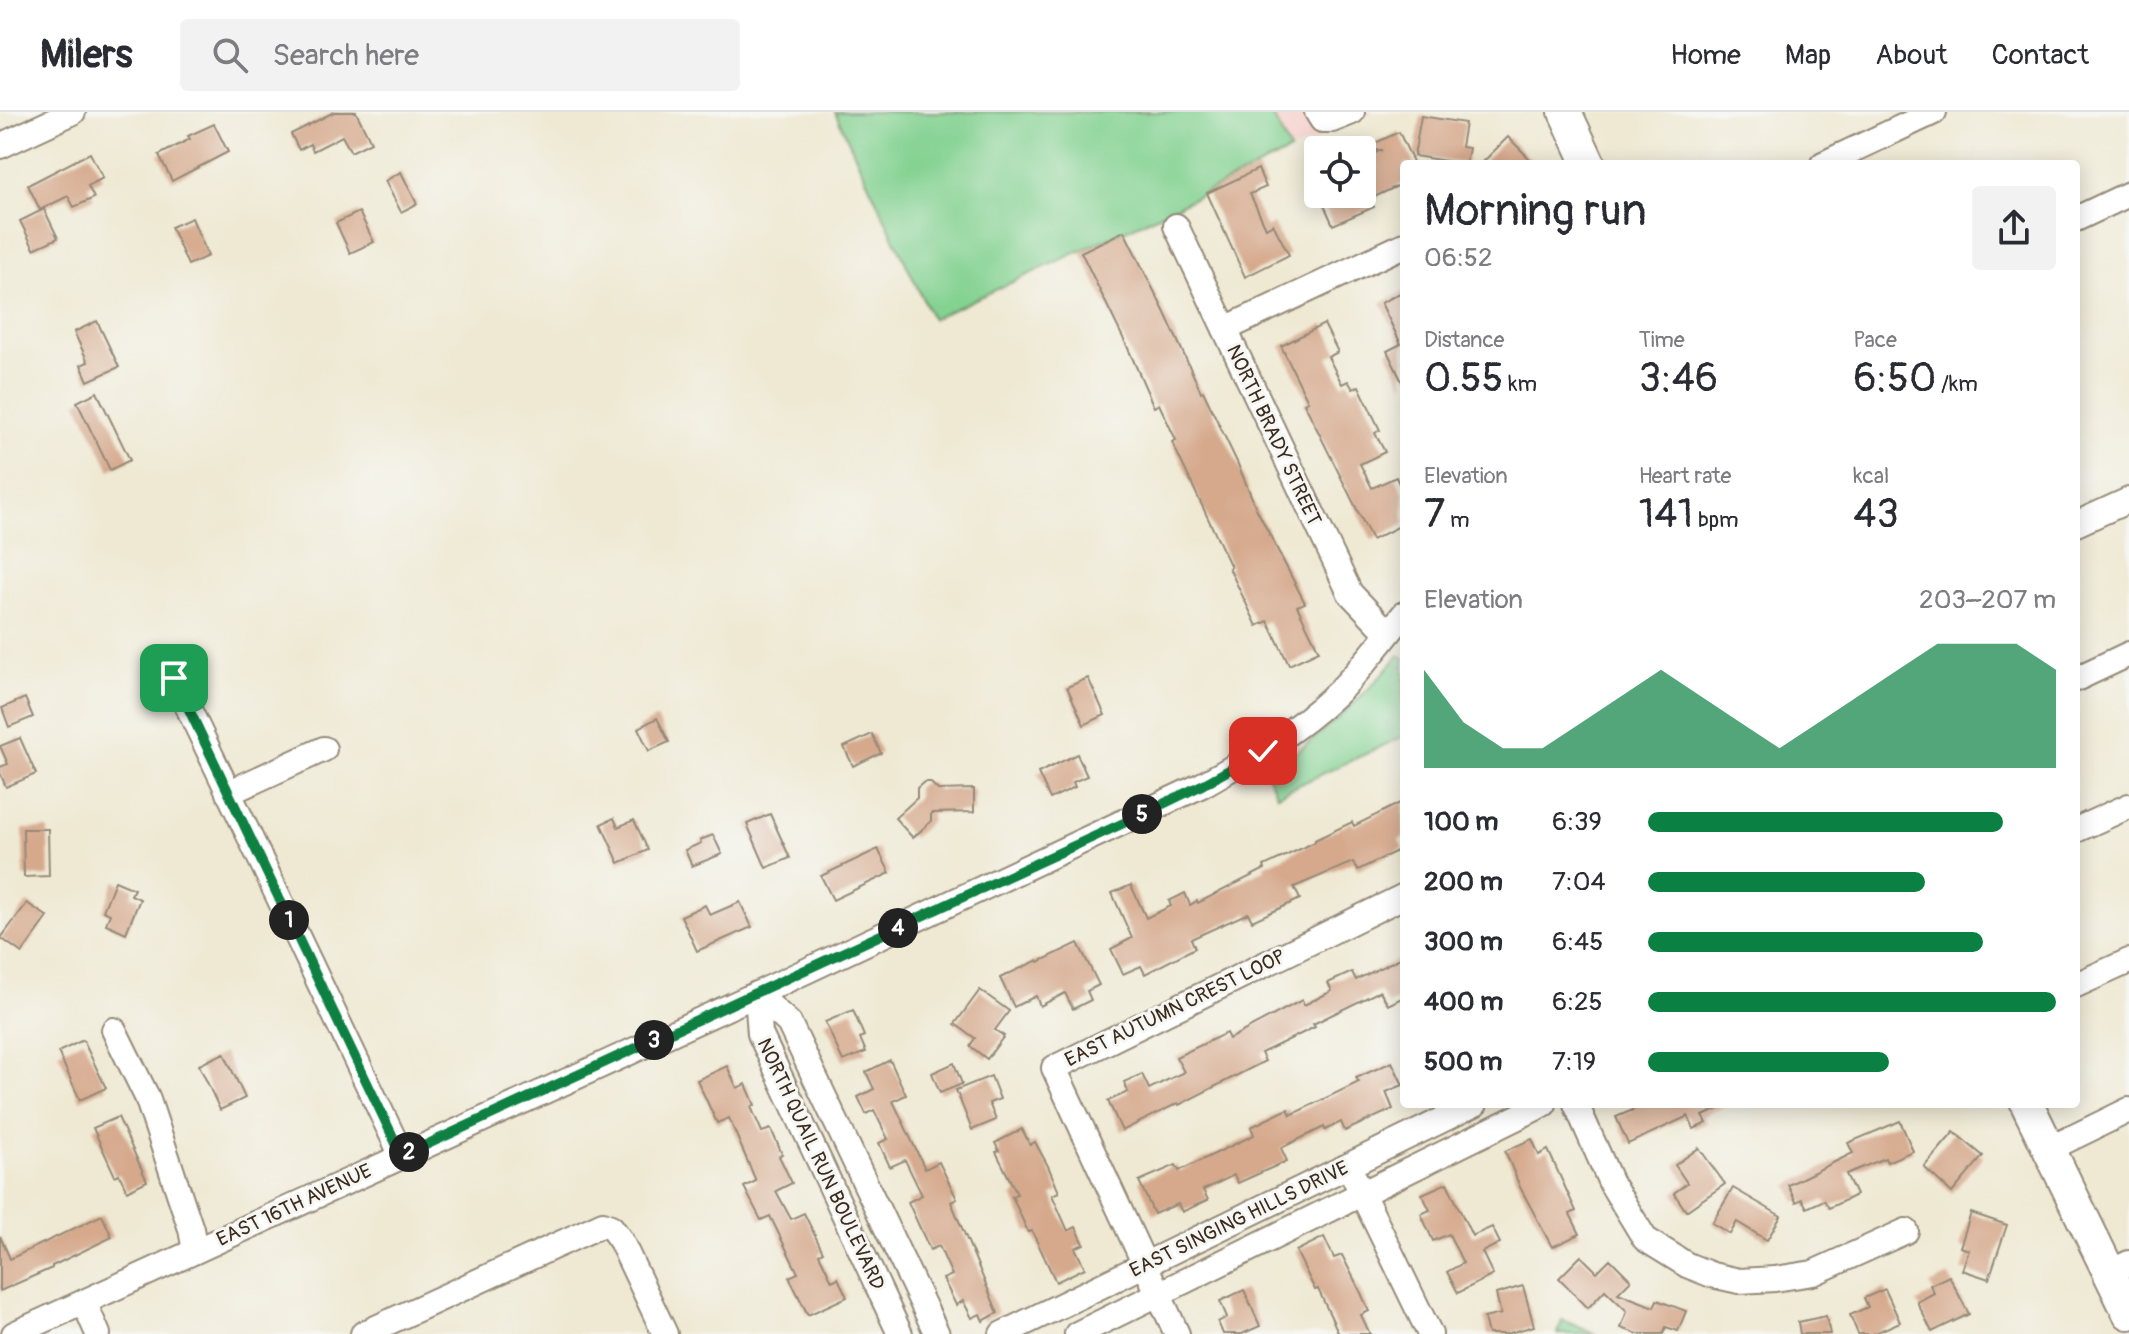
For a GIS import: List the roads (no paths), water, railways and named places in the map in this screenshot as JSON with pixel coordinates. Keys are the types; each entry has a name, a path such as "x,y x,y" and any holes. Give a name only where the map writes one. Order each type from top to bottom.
{"main road":[{"path":"1565,112 1587,160"},
{"path":"2029,1108 2049,1149 2120,1268 2129,1313"}],"street":[{"path":"0,146 73,112"},
{"path":"1317,112 1322,120 1332,120 1352,112"},
{"path":"1832,160 1934,112"},
{"path":"2080,217 2129,194"},
{"name":"NORTH BRADY STREET","path":"1176,226 1350,593 1388,633"},
{"path":"1225,329 1400,247"},
{"path":"2080,522 2129,500"},
{"name":"EAST 16TH AVENUE","path":"14,1334 757,994 1202,785 1263,751 1309,718 1336,694 1400,619"},
{"path":"2080,677 2129,654"},
{"path":"174,678 402,1156"},
{"path":"228,793 324,749"},
{"path":"2080,828 2129,806"},
{"name":"EAST AUTUMN CREST LOOP","path":"1145,1265 1054,1068 1400,898"},
{"path":"2080,983 2129,961"},
{"name":"NORTH QUAIL RUN BOULEVARD","path":"757,994 760,1034 900,1334"},
{"name":"NORTH QUAIL RUN BOULEVARD","path":"757,994 789,1023 937,1334"},
{"path":"114,1030 147,1097 191,1229 195,1251"},
{"name":"EAST SINGING HILLS DRIVE","path":"1002,1334 1467,1108"},
{"name":"EAST SINGING HILLS DRIVE","path":"1077,1334 1536,1108"},
{"path":"1578,1108 1611,1183 1645,1239 1687,1265 1712,1275 1739,1281 1813,1273 1906,1231"},
{"path":"2049,1149 2129,1110"},
{"path":"1349,1166 1430,1334"},
{"path":"363,1334 603,1224 611,1227 621,1241 665,1334"},
{"path":"1145,1265 1177,1334"},
{"path":"84,1302 98,1334"}]}
